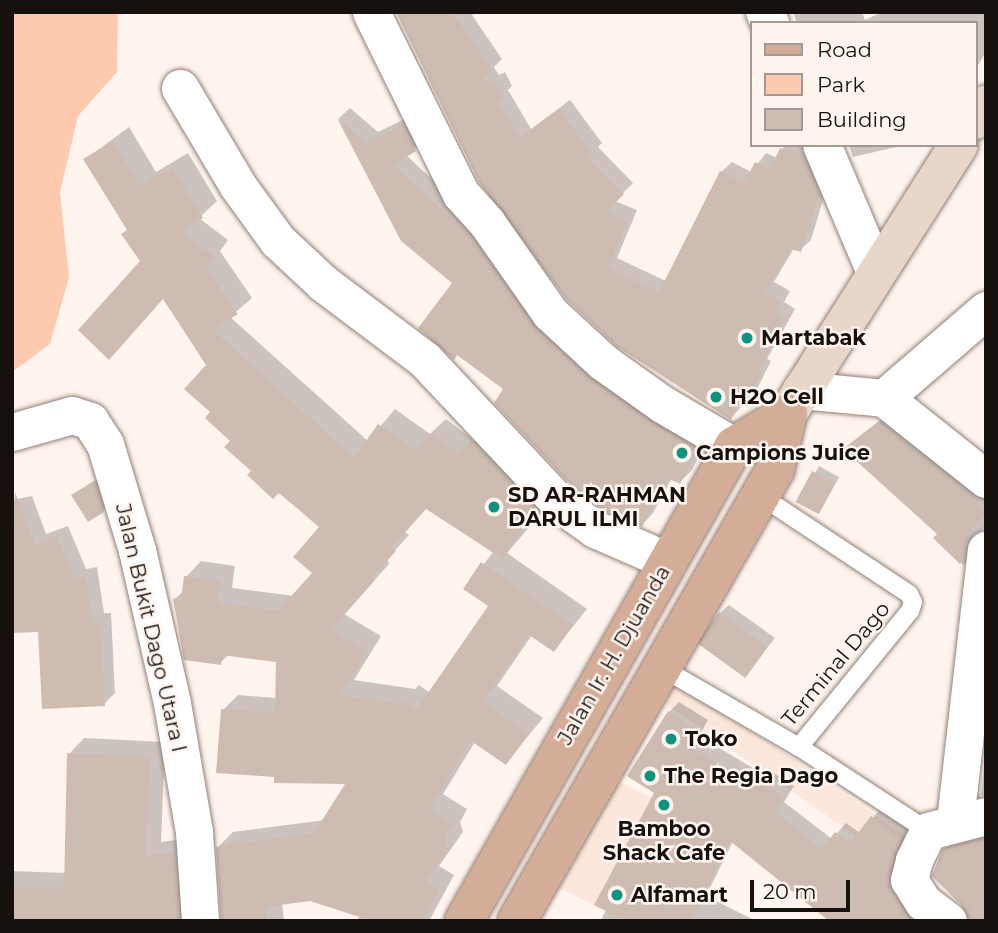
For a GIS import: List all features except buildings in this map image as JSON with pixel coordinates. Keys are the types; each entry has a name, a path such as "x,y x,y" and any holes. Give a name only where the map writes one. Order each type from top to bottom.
{"main road":[{"name":"Jalan Ir. H. Djuanda","path":"517,921 775,470 795,401 957,147"},
{"name":"Jalan Ir. H. Djuanda","path":"464,921 734,446 795,401"}],"street":[{"path":"371,12 461,194 550,313 603,362 662,404 734,446"},
{"path":"180,88 238,186 278,241 323,283 424,359 560,504 595,529 668,561"},
{"path":"823,147 876,272"},
{"path":"795,401 884,398 986,310"},
{"path":"884,398 986,479"},
{"name":"Jalan Bukit Dago Utara I","path":"12,432 72,415 90,421 104,443 137,550 172,703 194,832 200,921"},
{"path":"948,921 923,902 909,880 956,823 986,550"}],"lane":[{"name":"Terminal Dago","path":"662,668 799,747 913,602 909,594 761,496"},
{"path":"799,747 956,823"}],"shaded area":[{"path":"666,673 911,839 904,869 657,698"},
{"path":"614,779 732,837 690,921 626,921 559,888"}],"green space":[{"path":"12,12 118,12 117,72 78,116 60,192 69,277 50,344 12,372"}],"place":[{"name":"Martabak","path":"747,338"},
{"name":"H2O Cell","path":"716,397"},
{"name":"Campions Juice","path":"682,453"},
{"name":"SD AR-RAHMAN DARUL ILMI","path":"494,507"},
{"name":"Toko","path":"671,739"},
{"name":"The Regia Dago","path":"650,776"},
{"name":"Bamboo Shack Cafe","path":"664,805"},
{"name":"Alfamart","path":"617,895"}]}
